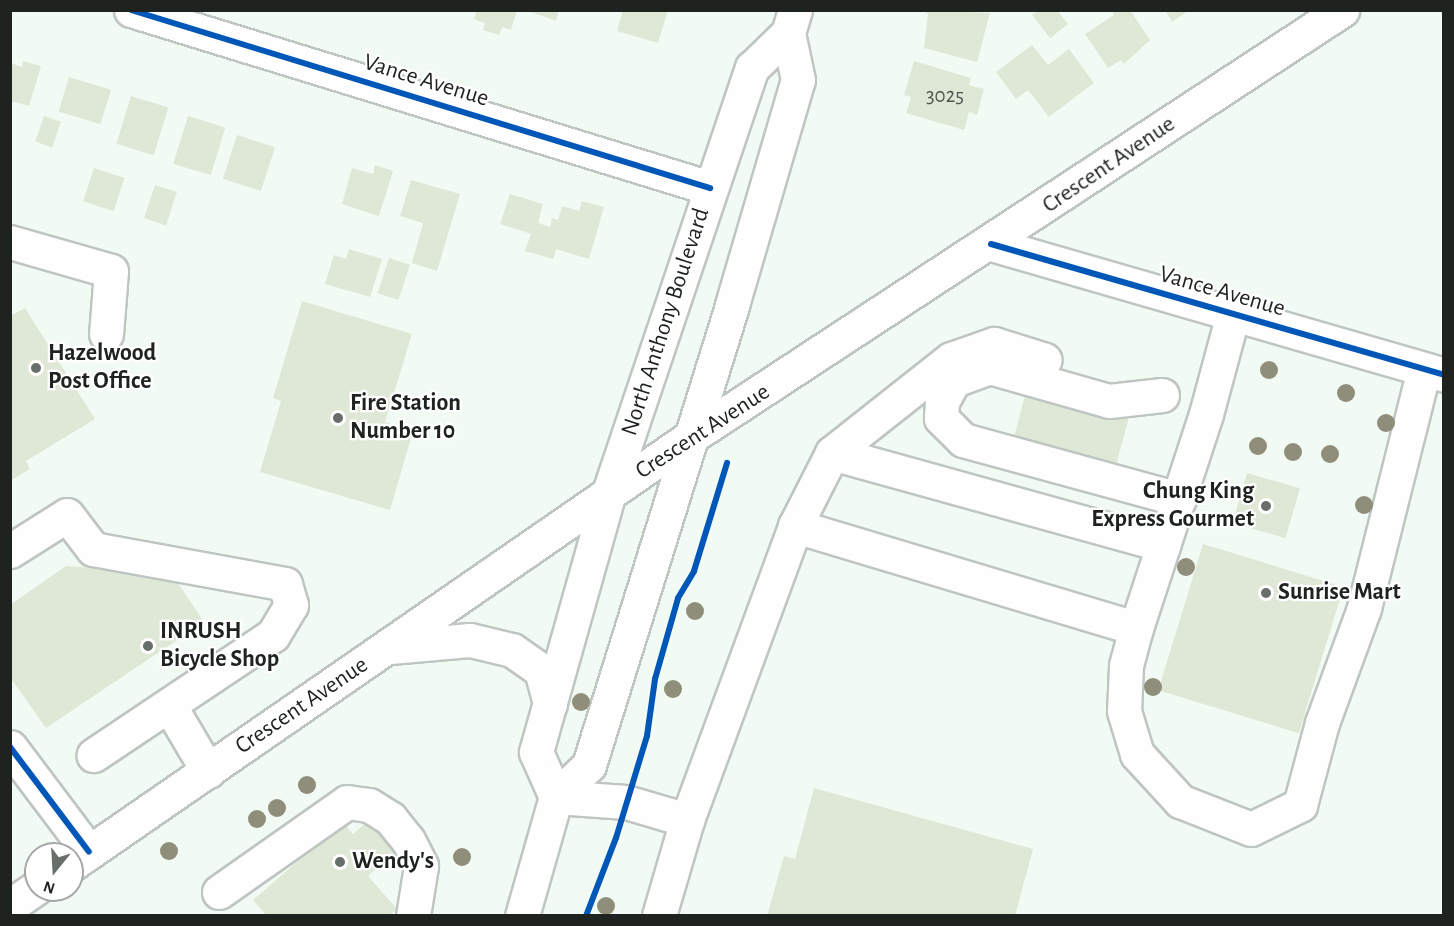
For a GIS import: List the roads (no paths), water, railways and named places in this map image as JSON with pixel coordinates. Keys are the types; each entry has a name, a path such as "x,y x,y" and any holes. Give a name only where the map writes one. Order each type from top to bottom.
{"main road":[{"name":"Vance Avenue","path":"131,10 710,188"},
{"name":"Crescent Avenue","path":"84,856 689,438 991,244 1342,10"},
{"name":"North Anthony Boulevard","path":"792,22 798,80 590,765 556,797 536,752 608,495 752,68 792,22"},
{"path":"10,242 111,271 106,334"},
{"name":"Vance Avenue","path":"991,244 1434,372"},
{"path":"1233,314 1206,414 1126,666 1124,711 1137,754 1180,801 1251,829 1300,806 1322,723 1364,608 1434,372"},
{"path":"659,915 687,820 795,526 831,453 951,359 994,344 1162,396 1206,414"},
{"path":"1162,396 1108,401 990,368 954,380 942,402 941,418 963,440 1179,499"},
{"path":"831,453 1163,545"},
{"path":"10,551 67,515 93,549 285,584 291,605 273,635 94,755"},
{"path":"795,526 1137,628"},
{"path":"388,647 470,640 512,650 541,670 550,704"},
{"path":"169,705 208,771"},
{"path":"10,747 71,842"},
{"path":"522,915 556,797 626,802 687,820"},
{"path":"219,892 347,802 369,805 390,818 408,840 421,866 413,915"},
{"path":"10,906 24,896"}],"place":[{"name":"Hazelwood Post Office","path":"36,368"},
{"name":"Fire Station Number 10","path":"338,418"},
{"name":"Chung King Express Gourmet","path":"1266,506"},
{"name":"Sunrise Mart","path":"1266,593"},
{"name":"INRUSH Bicycle Shop","path":"148,646"},
{"name":"Wendy's","path":"340,862"}]}
